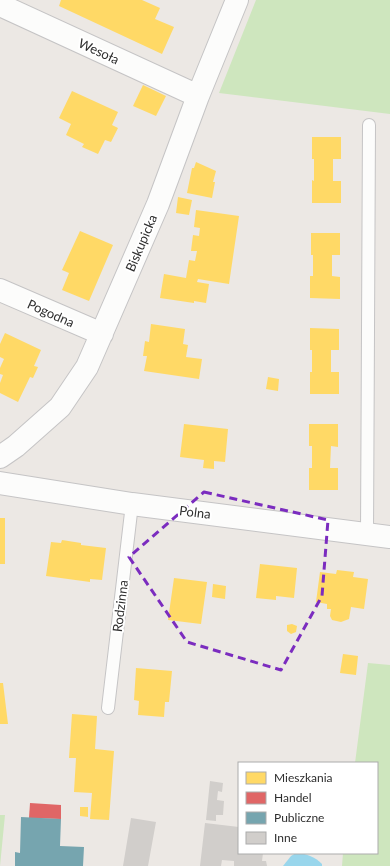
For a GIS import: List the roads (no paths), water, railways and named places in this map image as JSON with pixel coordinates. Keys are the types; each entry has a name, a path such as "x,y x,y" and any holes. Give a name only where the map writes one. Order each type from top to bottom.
{"street":[{"name":"Biskupicka","path":"0,458 16,446 60,407 87,367 158,204 198,96 237,0"},
{"name":"Wesoła","path":"0,5 198,96"},
{"name":"Pogodna","path":"0,290 102,334"},
{"name":"Polna","path":"0,483 132,504 390,537"}],"lane":[{"path":"366,534 369,125"},
{"name":"Rodzinna","path":"108,708 132,504"}],"water":[{"path":"294,854 307,855 316,859 322,864 322,866 283,866"}]}
